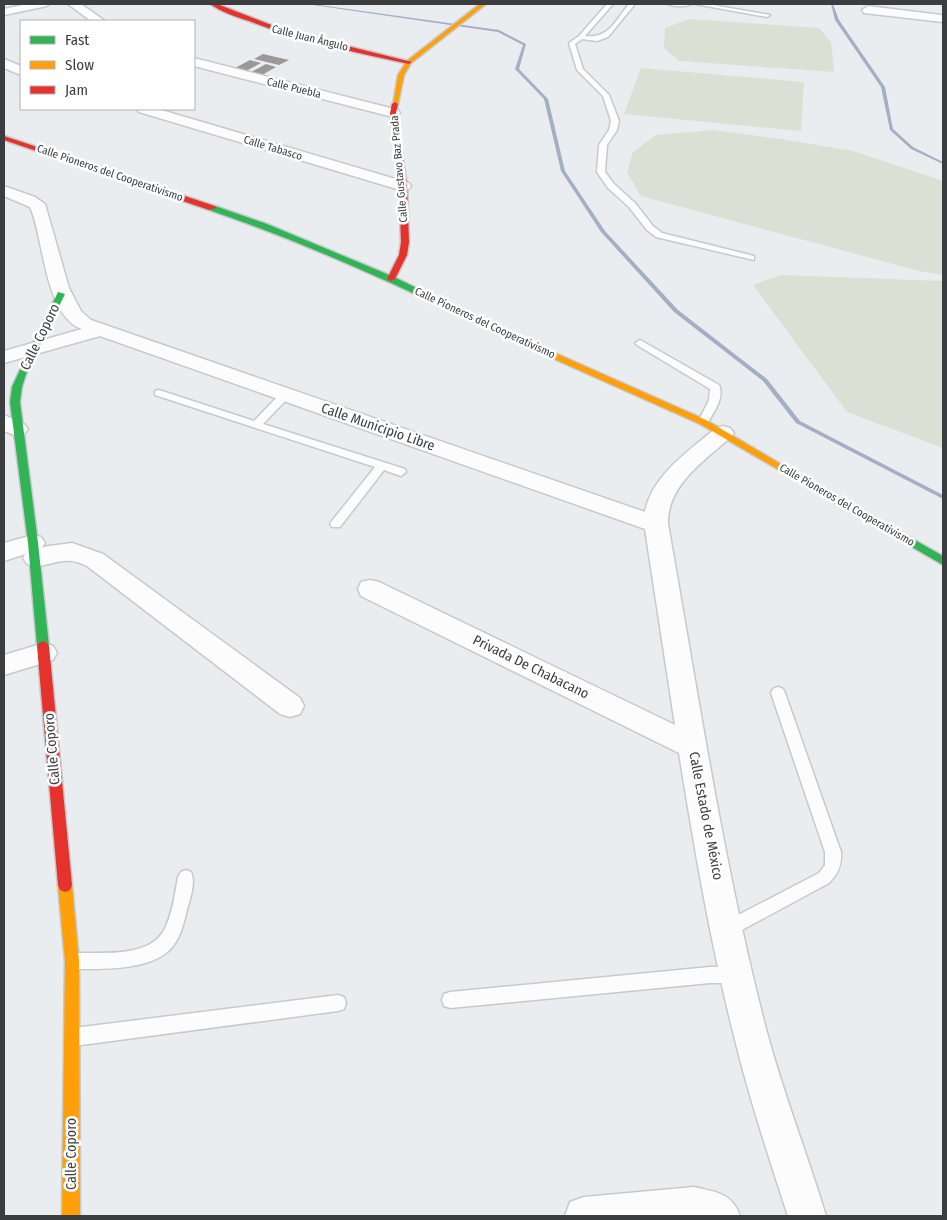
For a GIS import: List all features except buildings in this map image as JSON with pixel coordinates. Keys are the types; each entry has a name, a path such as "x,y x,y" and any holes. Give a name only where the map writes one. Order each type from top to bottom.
{"street":[{"path":"4,12 43,4"},
{"path":"74,4 98,20"},
{"name":"Calle Juan Ángulo","path":"213,4 235,15 286,33 409,62"},
{"name":"Calle Gustavo Baz Prada","path":"391,279 403,255 405,242 403,186 393,113 399,83 409,62 483,4"},
{"path":"868,10 942,22"},
{"path":"4,62 20,70"},
{"name":"Calle Puebla","path":"195,62 393,113"},
{"name":"Calle Tabasco","path":"147,110 403,186"},
{"name":"Calle Pioneros del Cooperativismo","path":"4,138 264,226 391,279 506,334 713,428 943,561"},
{"name":"Calle Coporo","path":"4,191 37,204 61,294 68,308 75,318 84,324 101,330"},
{"name":"Calle Coporo","path":"61,294 17,387 10,425 34,551 72,961 70,1216"},
{"path":"4,357 101,330"},
{"name":"Calle Municipio Libre","path":"101,330 656,524"},
{"name":"Calle Estado de México","path":"713,428 666,488 658,504 656,524 692,746 736,974 765,1088 807,1216"},
{"path":"4,552 64,550 80,552 95,560 290,706"},
{"name":"Privada De Chabacano","path":"370,589 692,746"},
{"path":"4,665 44,654"},
{"path":"584,1216 694,1206 713,1210 720,1216"}],"lane":[{"path":"581,37 603,38 608,20 609,4 631,6"},
{"path":"671,4 687,4"},
{"path":"698,4 767,15"},
{"path":"631,6 572,43 580,70 606,95 615,121 613,130 603,145 601,172 606,180 632,205 650,228 659,235 751,258"},
{"path":"640,343 715,387 717,392 713,428"},
{"path":"159,393 401,472"},
{"path":"257,424 286,394"},
{"path":"336,524 382,466"},
{"path":"727,930 824,878 832,871 835,862 778,693"},
{"path":"72,961 140,956 155,952 166,942 174,928 186,877"},
{"path":"450,1000 736,974"},
{"path":"71,1037 338,1003"}],"shaded area":[{"path":"689,19 819,28 831,42 834,72 679,61 664,48 665,28"},
{"path":"641,68 804,82 801,131 624,114"},
{"path":"713,130 853,151 943,181 943,275 919,271 641,196 627,172 633,152 656,135"},
{"path":"781,275 943,281 943,448 847,412 753,285"}],"waterway":[{"path":"313,4 499,31 525,45 517,69 546,99 563,171 603,232 676,311 765,380 798,422 943,497"},
{"path":"832,4 837,20 883,87 891,129 912,148 943,163"}],"traffic: fast":[{"path":"212,208 264,226 391,279 528,344"},
{"path":"43,646 33,543 15,402 17,387 22,374 61,294"},
{"path":"789,472 943,561"}],"traffic: slow":[{"path":"395,104 401,75 409,62 483,4"},
{"path":"528,344 703,422 789,472"},
{"path":"65,885 72,961 71,1216"}],"traffic: jam":[{"path":"213,4 236,15 285,32 409,62"},
{"path":"391,279 403,255 405,242 403,186 393,113 395,104"},
{"path":"4,138 212,208"},
{"path":"43,646 65,885"}]}
